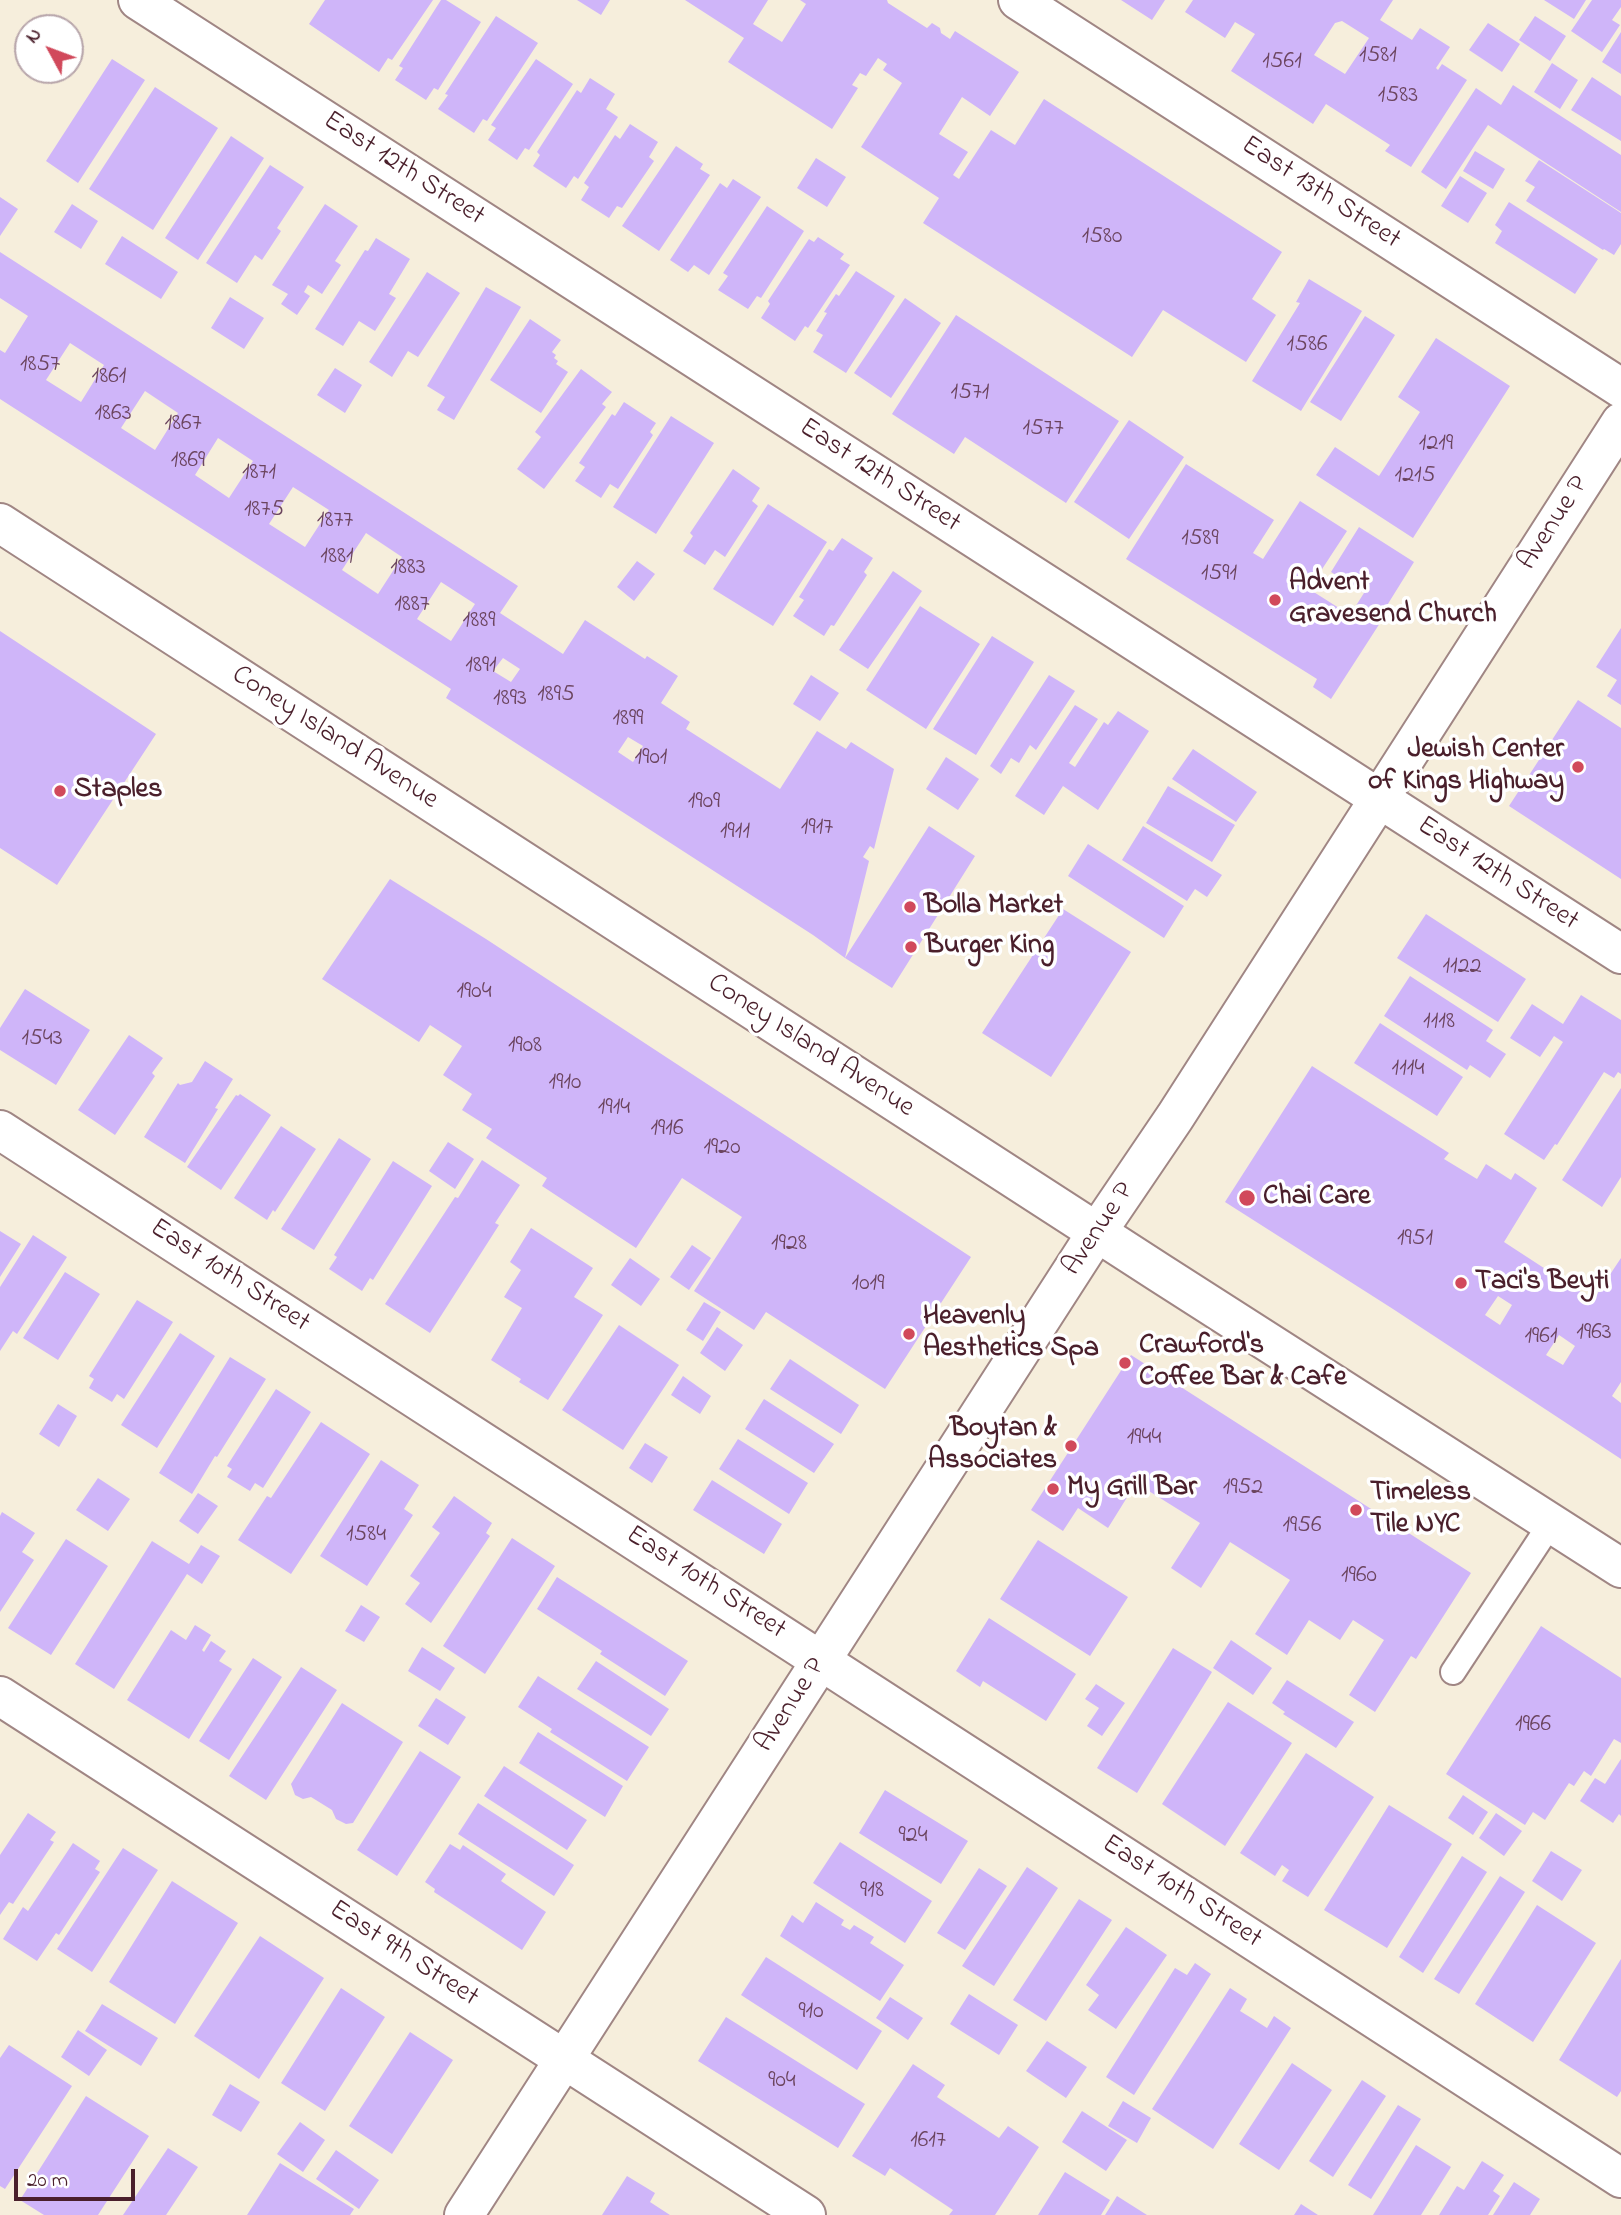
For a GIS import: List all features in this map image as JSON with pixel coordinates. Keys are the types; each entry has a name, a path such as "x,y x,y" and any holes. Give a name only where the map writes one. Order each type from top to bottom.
{"street":[{"name":"East 12th Street","path":"138,0 1621,954"},
{"name":"East 13th Street","path":"1018,0 1621,388"},
{"name":"Avenue P","path":"464,2215 1097,1232 1146,1162 1621,422"},
{"name":"Coney Island Avenue","path":"0,523 1621,1568"},
{"name":"East 10th Street","path":"0,1130 1621,2178"},
{"name":"East 9th Street","path":"0,1696 806,2215"}],"lane":[{"path":"1453,1672 1551,1524"}],"building":[{"path":"325,0 433,0 392,60 388,58 379,72 309,24"},
{"path":"441,0 446,0 481,22 438,90 434,88 426,100 395,80 403,68 399,66"},
{"path":"577,0 610,0 601,15"},
{"path":"685,0 768,0 753,24 782,42 806,4 800,0 887,0 927,28 932,23 950,39 955,31 1019,72 990,116 962,97 939,134 968,152 953,175 959,179 991,130 1015,145 1044,99 1282,252 1252,299 1276,315 1246,362 1163,310 1132,357 923,223 939,198 861,147 902,83 883,70 887,64 878,58 866,76 860,73 852,85 858,88 832,129 728,62 744,38"},
{"path":"1121,0 1165,0 1152,20"},
{"path":"1193,0 1393,0 1380,20 1412,40 1420,28 1450,47 1436,68 1438,70 1442,64 1467,80 1411,167 1385,151 1390,145 1326,104 1313,124 1231,71 1255,34 1235,22 1225,38 1185,12","holes":["1342,21 1369,38 1345,74 1314,55 1335,23"]},
{"path":"1544,0 1586,0 1574,19"},
{"path":"1592,0 1621,0 1621,7 1612,20 1620,25 1602,52 1571,31"},
{"path":"496,16 538,43 487,121 483,119 474,133 438,109"},
{"path":"1535,16 1566,36 1550,61 1519,40"},
{"path":"1488,23 1520,44 1502,72 1469,50"},
{"path":"1621,32 1621,74 1602,62"},
{"path":"112,59 145,80 78,183 46,161"},
{"path":"536,59 573,84 529,150 525,148 517,160 488,140 496,128 491,125"},
{"path":"1552,63 1578,80 1560,109 1534,92"},
{"path":"1592,77 1621,96 1621,141 1571,110"},
{"path":"590,78 615,94 606,109 618,117 578,179 574,176 566,188 533,166 540,155 537,152 577,90 581,93"},
{"path":"1513,85 1621,155 1621,212 1488,125 1446,189 1421,172 1476,88 1501,105"},
{"path":"155,87 218,128 153,230 89,189"},
{"path":"630,124 658,142 649,157 654,161 622,208 617,206 609,218 581,200 589,187 584,183 615,135 620,139"},
{"path":"231,136 264,158 198,260 165,238"},
{"path":"676,146 703,164 700,169 710,175 659,251 622,226"},
{"path":"1475,151 1505,169 1493,189 1463,171"},
{"path":"816,158 846,177 827,207 797,188"},
{"path":"1539,160 1621,213 1621,244 1614,255 1526,201 1535,187 1525,181"},
{"path":"270,165 304,187 277,228 281,231 262,260 255,255 237,283 206,263"},
{"path":"1460,176 1487,193 1468,223 1441,206"},
{"path":"733,179 761,197 709,275 694,265 688,272 670,260 720,183 727,188"},
{"path":"0,197 18,209 0,236"},
{"path":"1509,202 1598,259 1575,294 1495,243 1502,231 1495,225"},
{"path":"72,204 98,221 81,249 54,232"},
{"path":"325,204 358,226 335,261 341,265 322,294 308,285 304,292 310,296 297,315 281,304 288,294 272,285"},
{"path":"767,206 804,231 761,298 757,296 748,309 718,290 728,276 723,273"},
{"path":"122,236 178,272 161,299 105,264"},
{"path":"818,237 844,254 840,259 850,265 808,328 805,326 795,341 761,318 770,304 768,301 809,239 814,242"},
{"path":"376,238 410,259 389,294 396,298 375,331 359,321 343,346 315,329 365,250 368,251"},
{"path":"0,252 518,586 500,613 563,654 585,620 645,659 647,656 678,676 661,703 690,722 686,729 780,789 817,731 846,749 851,742 894,769 874,849 870,846 863,857 869,861 845,958 446,698 451,689 0,399 0,350 5,353 28,316 0,298","holes":["70,343 104,365 81,402 46,380","145,391 178,413 155,450 121,428","218,438 253,461 229,498 195,475","293,487 329,510 305,547 269,524","366,533 402,557 378,594 342,570","441,582 475,604 451,641 417,619","503,658 520,669 511,682 493,671","628,737 643,746 633,762 618,752"]},
{"path":"856,271 895,296 846,373 813,352 823,335 816,331 827,313 824,312"},
{"path":"427,272 460,293 418,357 408,351 392,377 369,362"},
{"path":"1309,279 1362,311 1301,411 1252,381 1300,303 1296,302"},
{"path":"486,287 521,307 454,420 437,410 445,397 427,386"},
{"path":"230,297 264,318 244,349 211,328"},
{"path":"905,298 941,323 891,398 854,373"},
{"path":"956,315 1119,421 1066,503 965,437 954,454 892,414"},
{"path":"1365,316 1395,335 1341,421 1310,402"},
{"path":"530,319 561,340 552,352 558,361 556,364 568,372 541,413 490,380"},
{"path":"1436,338 1510,386 1413,538 1316,475 1335,447 1379,476 1420,412 1398,397"},
{"path":"335,368 362,385 345,413 317,395"},
{"path":"581,369 612,392 602,404 606,407 544,489 517,469 541,437 535,432"},
{"path":"624,402 656,423 650,432 653,435 618,489 610,484 601,498 575,481 585,467 579,463 612,414 615,416"},
{"path":"671,416 714,443 656,534 613,507"},
{"path":"1129,420 1184,457 1129,539 1074,502"},
{"path":"1186,464 1274,520 1253,553 1263,559 1300,501 1347,531 1309,589 1350,615 1364,593 1331,572 1359,527 1414,562 1386,607 1389,609 1331,699 1313,687 1317,679 1126,559"},
{"path":"733,469 760,488 752,501 758,506 725,557 715,550 705,565 683,551 693,536 690,533"},
{"path":"768,504 827,542 773,626 713,589"},
{"path":"842,538 873,558 864,572 867,575 834,626 831,625 824,636 793,616 804,600 799,597 829,549 833,551"},
{"path":"637,561 655,574 634,601 617,587"},
{"path":"893,571 922,591 868,669 839,650"},
{"path":"920,606 980,644 926,729 866,690"},
{"name":"Jewish Center of Kings Highway","path":"1621,628 1621,705 1607,696 1617,680 1596,667"},
{"name":"Staples","path":"0,631 156,734 57,885 0,848"},
{"path":"992,636 1034,662 976,755 933,729"},
{"path":"811,675 839,693 820,721 793,704"},
{"path":"1049,675 1075,691 1036,750 1030,745 1019,763 1011,758 1001,774 990,766"},
{"name":"Jewish Center of Kings Highway","path":"1578,700 1621,728 1621,879 1509,806"},
{"path":"1075,705 1098,719 1069,763 1075,767 1104,722 1108,725 1118,711 1149,731 1098,810 1063,786 1044,815 1015,796"},
{"path":"1193,749 1257,792 1236,822 1172,779"},
{"path":"946,757 979,779 958,810 926,789"},
{"path":"1168,786 1235,825 1212,862 1146,823"},
{"name":"Bolla Market","path":"929,826 975,856 892,988 845,958"},
{"path":"1143,826 1222,875 1207,897 1195,889 1187,901 1122,860"},
{"path":"1088,844 1184,906 1164,938 1068,876"},
{"path":"390,879 971,1257 885,1389 766,1312 754,1330 694,1291 742,1217 682,1178 636,1248 542,1186 547,1178 486,1138 492,1129 462,1110 472,1094 443,1075 462,1046 430,1025 419,1042 322,979"},
{"path":"1063,909 1131,952 1051,1077 982,1033"},
{"path":"1426,914 1526,979 1498,1022 1397,958"},
{"path":"1410,976 1493,1030 1486,1041 1506,1054 1490,1078 1470,1065 1467,1070 1384,1016"},
{"path":"25,989 90,1030 56,1085 0,1050 0,1028"},
{"path":"1581,995 1621,1020 1621,1074 1618,1072 1614,1078 1604,1072 1557,1145 1555,1144 1544,1160 1504,1134 1563,1042 1554,1036 1540,1057 1510,1038 1532,1004 1563,1024"},
{"path":"1380,1023 1463,1077 1437,1116 1354,1063"},
{"path":"129,1035 163,1058 152,1073 155,1076 115,1135 78,1110"},
{"path":"205,1061 233,1079 185,1163 144,1137 178,1083 180,1085 192,1082"},
{"path":"1312,1066 1449,1153 1444,1159 1477,1179 1486,1164 1511,1180 1515,1173 1537,1188 1504,1242 1593,1300 1621,1258 1621,1382 1612,1396 1621,1403 1621,1459 1393,1309 1225,1202","holes":["1498,1296 1512,1305 1500,1325 1485,1315","1559,1335 1575,1346 1563,1365 1546,1355"]},
{"path":"1621,1088 1621,1177 1602,1207 1562,1180"},
{"path":"240,1094 271,1115 221,1190 187,1167 236,1095"},
{"path":"281,1126 316,1149 267,1220 234,1198"},
{"path":"339,1138 371,1159 314,1250 281,1229"},
{"path":"448,1142 474,1159 455,1189 429,1171"},
{"path":"482,1160 520,1185 495,1223 499,1225 430,1333 385,1304"},
{"path":"393,1161 432,1186 373,1280 370,1278 362,1291 329,1269 337,1257 334,1255"},
{"path":"531,1228 593,1268 574,1297 603,1315 548,1400 491,1360 522,1308 504,1297 521,1270 510,1262"},
{"path":"0,1231 21,1244 0,1277"},
{"path":"33,1235 67,1257 17,1334 13,1331 0,1351 0,1287"},
{"path":"692,1245 711,1258 689,1290 670,1277"},
{"path":"630,1258 660,1279 641,1306 611,1285"},
{"path":"65,1272 100,1294 58,1360 23,1338"},
{"path":"137,1300 173,1322 124,1399 117,1394 112,1402 89,1388 94,1379 89,1376"},
{"path":"704,1302 721,1312 703,1341 686,1330"},
{"path":"619,1325 679,1365 623,1450 562,1410"},
{"path":"717,1327 743,1345 725,1371 700,1353"},
{"path":"180,1333 215,1356 157,1448 121,1425"},
{"path":"1131,1355 1471,1573 1416,1659 1411,1656 1375,1712 1349,1695 1384,1640 1353,1620 1340,1640 1309,1620 1287,1655 1255,1634 1290,1580 1230,1542 1201,1588 1171,1568 1200,1523 1136,1483 1108,1528 1078,1508 1063,1531 1031,1510"},
{"path":"230,1357 266,1379 192,1494 159,1473"},
{"path":"790,1359 859,1405 841,1434 770,1389"},
{"path":"683,1376 711,1396 700,1414 671,1395"},
{"path":"276,1389 311,1412 263,1488 255,1483 250,1491 227,1477 232,1469 227,1466"},
{"path":"764,1399 834,1444 814,1473 745,1429"},
{"path":"58,1404 77,1416 59,1447 39,1434"},
{"path":"321,1422 370,1454 291,1574 238,1540 267,1496 271,1498"},
{"path":"738,1439 808,1483 789,1514 719,1469"},
{"path":"645,1443 668,1457 652,1483 629,1468"},
{"path":"381,1460 419,1485 404,1509 413,1515 367,1586 320,1556"},
{"path":"98,1478 130,1499 108,1531 76,1510"},
{"path":"712,1480 782,1524 764,1554 693,1510"},
{"path":"198,1493 218,1506 198,1534 179,1521"},
{"path":"454,1496 492,1523 486,1533 490,1536 431,1623 405,1604 420,1583 410,1576 440,1533 432,1527"},
{"path":"2,1512 35,1533 22,1552 34,1560 0,1612 0,1516"},
{"path":"512,1538 555,1566 485,1674 443,1646"},
{"path":"66,1539 108,1566 51,1655 8,1628"},
{"path":"1038,1540 1128,1597 1090,1656 1000,1599"},
{"path":"152,1541 189,1564 201,1545 220,1556 202,1584 187,1574 114,1689 75,1664"},
{"path":"557,1577 688,1661 665,1696 537,1609"},
{"path":"361,1605 380,1617 364,1642 345,1631"},
{"path":"989,1618 1076,1674 1046,1721 983,1681 980,1687 956,1671"},
{"path":"195,1625 211,1635 202,1650 204,1652 211,1641 226,1651 219,1661 232,1669 189,1739 127,1700 171,1630 186,1640"},
{"path":"1541,1626 1621,1678 1621,1743 1614,1739 1591,1776 1584,1771 1574,1786 1569,1783 1545,1820 1533,1812 1525,1825 1446,1774"},
{"path":"1231,1640 1272,1668 1253,1695 1213,1668"},
{"path":"422,1647 455,1668 440,1691 408,1671"},
{"path":"1173,1648 1212,1672 1137,1793 1097,1768"},
{"path":"253,1658 282,1677 229,1760 199,1741"},
{"path":"596,1661 669,1709 651,1736 577,1689"},
{"path":"301,1667 337,1690 266,1800 229,1776"},
{"path":"538,1676 649,1747 627,1781 550,1732 552,1729 518,1707"},
{"path":"1287,1680 1354,1722 1336,1748 1283,1714 1285,1712 1272,1703"},
{"path":"1096,1684 1125,1703 1102,1736 1087,1726 1099,1708 1085,1699"},
{"path":"436,1698 466,1717 448,1745 418,1726"},
{"path":"1228,1702 1292,1743 1225,1846 1162,1804"},
{"path":"342,1703 403,1742 353,1823 346,1824 336,1819 332,1810 311,1797 303,1799 295,1795 291,1784"},
{"path":"538,1732 623,1786 605,1817 519,1763"},
{"path":"420,1751 461,1777 397,1876 357,1850"},
{"path":"1306,1753 1374,1797 1308,1897 1282,1881 1289,1870 1282,1865 1275,1876 1240,1853"},
{"path":"1621,1759 1621,1816 1619,1814 1613,1823 1580,1801 1595,1778 1605,1784"},
{"path":"504,1766 587,1820 567,1850 484,1796"},
{"path":"885,1790 968,1841 941,1884 859,1833"},
{"path":"1463,1795 1488,1812 1473,1835 1448,1818"},
{"path":"478,1803 574,1865 554,1896 458,1834"},
{"path":"1389,1805 1452,1844 1387,1948 1324,1910"},
{"path":"28,1813 56,1832 50,1840 54,1842 13,1904 9,1902 0,1915 0,1855"},
{"path":"1496,1813 1522,1831 1504,1856 1479,1838"},
{"path":"840,1842 932,1901 905,1943 813,1883"},
{"path":"73,1843 100,1861 95,1869 100,1872 59,1935 56,1933 37,1961 3,1939 23,1907 28,1911"},
{"path":"450,1844 460,1850 463,1845 506,1874 501,1881 546,1912 522,1950 434,1892 435,1889 425,1882"},
{"path":"123,1848 158,1870 92,1972 57,1949"},
{"path":"1551,1851 1582,1870 1562,1901 1532,1881"},
{"path":"1462,1856 1487,1872 1423,1973 1399,1957"},
{"path":"1027,1867 1058,1888 994,1986 962,1966"},
{"path":"979,1868 1007,1886 965,1950 937,1933"},
{"path":"1500,1876 1525,1892 1459,1994 1434,1979"},
{"path":"172,1881 238,1923 175,2024 109,1982"},
{"path":"1079,1899 1112,1920 1046,2021 1013,2000"},
{"path":"816,1902 844,1920 841,1925 850,1930 854,1925 874,1937 870,1943 904,1965 880,2001 780,1936 792,1915 803,1923"},
{"path":"1537,1905 1596,1943 1533,2042 1475,2004"},
{"path":"1126,1927 1167,1955 1116,2029 1088,2010 1099,1995 1086,1985"},
{"path":"260,1936 324,1978 259,2079 194,2036"},
{"path":"766,1957 882,2031 857,2070 741,1995"},
{"path":"1621,1959 1621,2091 1617,2097 1559,2060"},
{"path":"1195,1963 1211,1974 1134,2095 1106,2077 1175,1968 1187,1975"},
{"path":"341,1988 385,2017 325,2111 281,2083"},
{"path":"1230,1988 1247,1999 1240,2011 1267,2028 1274,2016 1291,2028 1213,2149 1152,2109"},
{"path":"969,1994 1018,2025 999,2055 950,2024"},
{"path":"890,1997 923,2018 908,2040 876,2018"},
{"path":"102,2004 158,2038 141,2066 85,2031"},
{"path":"726,2017 865,2104 838,2148 698,2061"},
{"path":"78,2030 107,2050 89,2076 61,2057"},
{"path":"410,2032 453,2060 392,2154 349,2126"},
{"path":"1047,2041 1087,2067 1066,2098 1026,2071"},
{"path":"9,2045 72,2086 5,2189 0,2186 0,2058"},
{"path":"1292,2063 1332,2090 1279,2170 1239,2144"},
{"path":"913,2064 945,2085 937,2097 999,2138 1008,2126 1039,2147 995,2215 949,2215 953,2210 890,2168 885,2176 852,2156"},
{"path":"1362,2080 1386,2096 1333,2177 1309,2161"},
{"path":"230,2084 260,2102 241,2132 212,2115"},
{"path":"86,2096 149,2136 98,2215 44,2215 20,2200"},
{"path":"1123,2101 1151,2118 1137,2143 1108,2126"},
{"path":"1398,2105 1421,2119 1371,2199 1348,2185"},
{"path":"1082,2111 1127,2140 1106,2171 1062,2142"},
{"path":"300,2122 325,2140 303,2172 277,2154"},
{"path":"1416,2145 1451,2167 1421,2215 1373,2215"},
{"path":"168,2148 198,2167 166,2215 123,2215"},
{"path":"336,2150 379,2180 359,2209 316,2179"},
{"path":"1482,2161 1504,2175 1493,2191 1500,2196 1488,2215 1439,2215 1457,2186 1464,2190"},
{"path":"280,2163 354,2209 350,2215 247,2215"},
{"path":"1065,2172 1110,2200 1101,2215 1038,2215"},
{"path":"627,2176 655,2193 650,2202 670,2215 602,2215"},
{"path":"1514,2182 1540,2199 1530,2215 1493,2215"},
{"path":"1117,2196 1147,2215 1105,2215"},
{"path":"1301,2204 1318,2215 1294,2215"}],"place":[{"name":"Advent Gravesend Church","path":"1275,600"},
{"name":"Jewish Center of Kings Highway","path":"1578,767"},
{"name":"Staples","path":"60,791"},
{"name":"Bolla Market","path":"910,907"},
{"name":"Burger King","path":"911,947"},
{"name":"Chai Care","path":"1247,1198"},
{"name":"Taci's Beyti","path":"1461,1283"},
{"name":"Heavenly Aesthetics Spa","path":"909,1334"},
{"name":"Crawford's Coffee Bar & Cafe","path":"1125,1363"},
{"name":"Boytan & Associates","path":"1071,1446"},
{"name":"My Grill Bar","path":"1053,1489"},
{"name":"Timeless Tile NYC","path":"1356,1510"}]}
